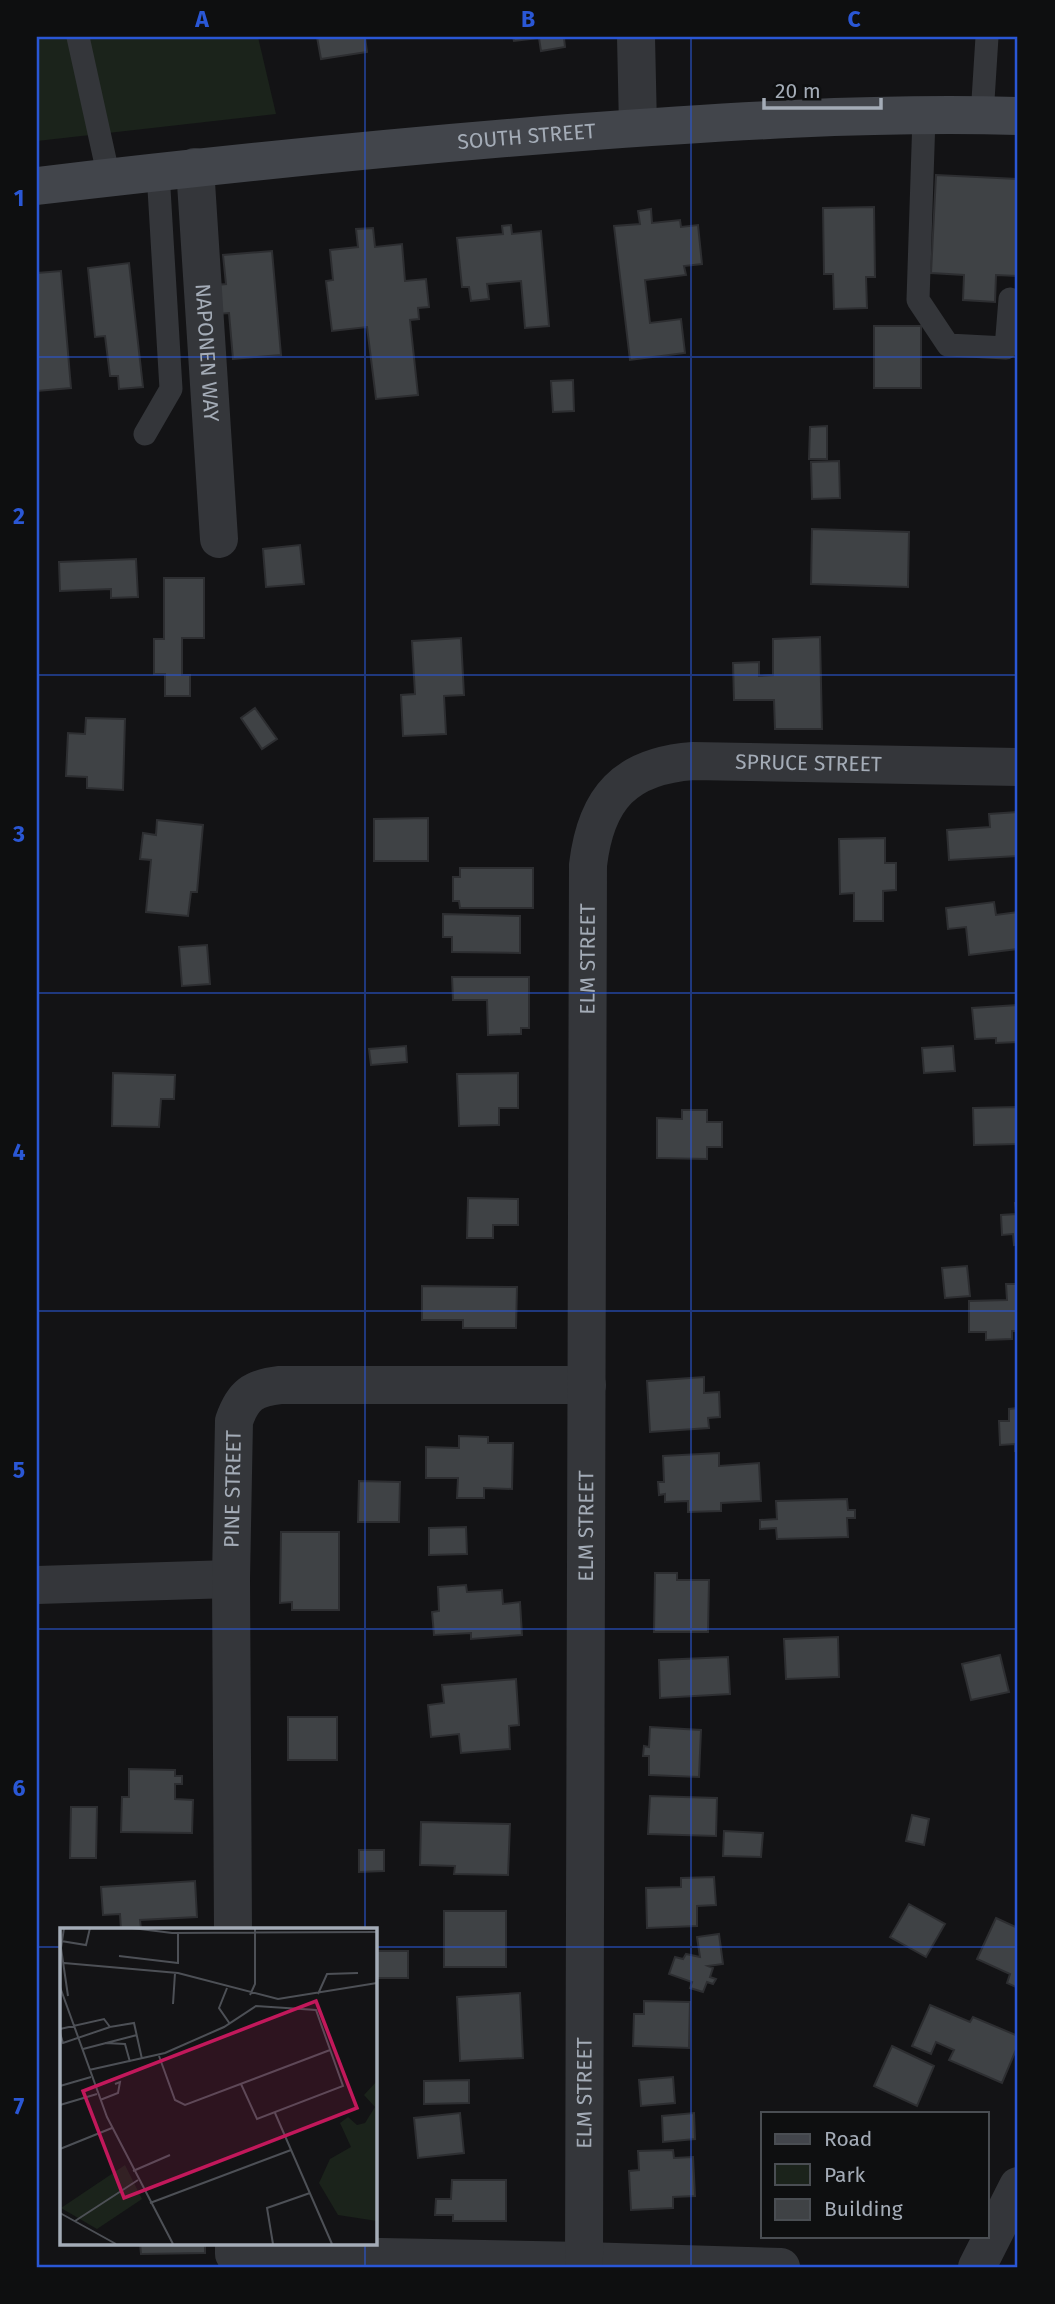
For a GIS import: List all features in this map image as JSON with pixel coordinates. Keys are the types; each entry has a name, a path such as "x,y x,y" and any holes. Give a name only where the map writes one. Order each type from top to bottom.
{"main road":[{"name":"SOUTH STREET","path":"37,186 195,167 638,127 835,117 1000,116"}],"street":[{"path":"636,37 638,127"},
{"name":"NAPONEN WAY","path":"195,167 219,538"},
{"name":"SPRUCE STREET","path":"612,797 640,772 657,765 682,761 1018,767"},
{"name":"ELM STREET","path":"584,2261 588,865 595,828 612,797"},
{"name":"PINE STREET","path":"233,1928 231,1578 234,1421 239,1406 249,1394 263,1387 280,1385 587,1385"},
{"path":"37,1585 231,1578"},
{"path":"977,2267 1018,2186"},
{"path":"234,2248 781,2267"}],"lane":[{"path":"78,37 109,178"},
{"path":"987,37 1000,116"},
{"path":"924,117 918,300 948,345 1006,348 1010,299"},
{"path":"145,434 171,389 158,172"}],"green space":[{"path":"37,37 258,37 276,114 37,141"}],"building":[{"path":"317,37 365,37 367,52 321,59"},
{"path":"513,37 572,37 564,38 565,47 541,51 539,38 514,41"},
{"path":"936,175 1018,179 1018,276 996,275 995,302 963,300 964,275 931,273"},
{"path":"874,207 875,277 866,277 867,308 834,309 833,274 824,274 823,208"},
{"path":"651,209 652,223 680,220 681,227 698,225 702,264 684,266 686,275 645,280 650,323 681,319 685,353 630,360 614,226 640,224 638,211"},
{"path":"511,225 512,234 541,231 549,326 525,328 521,281 487,284 489,299 471,301 469,287 462,287 457,238 503,234 502,226"},
{"path":"373,228 375,247 402,244 405,281 426,279 429,307 418,308 419,319 410,320 418,395 376,399 367,327 332,331 326,281 333,280 330,250 358,247 356,229"},
{"path":"272,251 281,355 233,359 229,313 218,314 216,285 226,284 223,255"},
{"path":"129,263 143,387 119,389 118,376 110,376 105,336 95,337 88,268"},
{"path":"61,271 71,388 37,391 37,273"},
{"path":"874,326 921,326 921,388 874,388"},
{"path":"573,380 574,411 553,412 551,381"},
{"path":"827,426 827,459 809,459 810,427"},
{"path":"839,461 840,498 812,499 811,462"},
{"path":"812,529 909,532 908,587 811,584"},
{"path":"300,545 304,584 266,587 263,549"},
{"path":"136,559 138,597 111,598 111,589 60,591 59,562"},
{"path":"164,578 204,578 204,638 182,638 182,675 190,675 190,696 165,696 165,674 154,674 154,639 164,639"},
{"path":"820,637 822,729 775,729 774,700 734,700 733,663 759,662 759,676 773,675 773,639"},
{"path":"461,638 464,695 444,696 446,734 403,736 401,695 415,694 412,641"},
{"path":"255,708 277,739 262,749 241,718"},
{"path":"86,718 125,719 123,790 87,788 87,777 66,776 68,733 85,734"},
{"path":"1018,812 1018,856 949,860 947,830 990,827 989,814"},
{"path":"428,818 428,861 374,861 374,819"},
{"path":"157,820 203,825 197,892 191,892 188,916 146,912 151,860 140,859 143,833 156,835"},
{"path":"885,838 885,863 896,863 896,890 883,891 883,921 854,921 854,893 840,894 839,839"},
{"path":"460,868 533,868 533,908 460,908 459,901 453,901 453,877 460,877"},
{"path":"994,902 996,915 1018,912 1018,949 969,955 966,927 948,929 946,908"},
{"path":"443,914 520,916 520,953 452,952 452,937 443,937"},
{"path":"207,945 210,984 182,986 179,947"},
{"path":"452,977 529,977 529,1028 521,1028 521,1034 488,1035 487,1000 453,1000"},
{"path":"1018,1005 1018,1042 996,1043 996,1038 975,1039 972,1008"},
{"path":"406,1046 407,1062 371,1065 369,1049"},
{"path":"953,1046 955,1071 924,1073 922,1048"},
{"path":"113,1073 175,1075 174,1099 161,1099 159,1127 112,1126"},
{"path":"518,1073 518,1108 499,1108 499,1125 459,1126 457,1074"},
{"path":"1018,1107 1018,1144 974,1145 973,1108"},
{"path":"682,1110 707,1110 707,1122 722,1122 722,1147 707,1147 707,1159 657,1158 657,1118 682,1119"},
{"path":"468,1198 518,1199 518,1225 493,1225 493,1238 467,1238"},
{"path":"1015,1203 1018,1203 1018,1244 1014,1245 1013,1234 1002,1235 1001,1215 1016,1214"},
{"path":"967,1266 970,1296 945,1298 942,1268"},
{"path":"1006,1284 1018,1284 1018,1331 1012,1331 1012,1339 986,1340 986,1332 969,1332 969,1301 1007,1300"},
{"path":"422,1286 517,1287 516,1328 463,1328 463,1320 422,1320"},
{"path":"704,1377 704,1393 719,1392 720,1417 708,1418 709,1428 650,1432 647,1381"},
{"path":"1018,1408 1018,1451 1015,1451 1015,1444 1000,1445 999,1421 1009,1421 1009,1409"},
{"path":"459,1436 488,1437 488,1443 513,1443 512,1489 484,1488 484,1498 457,1498 458,1478 426,1478 426,1447 459,1448"},
{"path":"719,1453 719,1466 759,1463 761,1501 721,1503 721,1511 688,1512 688,1501 665,1502 665,1494 659,1495 658,1482 664,1482 663,1456"},
{"path":"359,1481 400,1482 399,1522 358,1522"},
{"path":"847,1499 848,1510 855,1510 855,1518 847,1518 848,1537 777,1539 776,1528 760,1529 760,1520 777,1519 776,1501"},
{"path":"466,1527 467,1554 429,1555 429,1528"},
{"path":"281,1532 339,1532 339,1610 292,1610 292,1602 280,1603"},
{"path":"655,1573 677,1573 677,1580 709,1580 708,1632 654,1632"},
{"path":"466,1585 467,1592 502,1590 503,1604 520,1602 522,1635 471,1639 471,1633 434,1635 432,1612 439,1611 438,1587"},
{"path":"838,1637 839,1677 786,1679 784,1639"},
{"path":"1000,1655 1009,1692 971,1700 962,1664"},
{"path":"728,1657 730,1694 660,1698 659,1660"},
{"path":"516,1679 519,1725 509,1726 510,1749 461,1753 459,1734 431,1737 428,1705 444,1703 442,1685"},
{"path":"288,1717 337,1717 337,1760 288,1760"},
{"path":"650,1727 701,1730 699,1777 649,1775 649,1756 643,1756 644,1746 649,1747"},
{"path":"129,1769 175,1770 175,1776 182,1776 182,1784 175,1784 175,1799 193,1800 192,1833 121,1832 122,1797 129,1797"},
{"path":"650,1796 717,1798 716,1836 648,1834"},
{"path":"71,1807 97,1807 96,1858 70,1858"},
{"path":"912,1815 929,1819 924,1845 906,1841"},
{"path":"421,1822 510,1824 508,1875 454,1874 455,1866 420,1865"},
{"path":"724,1831 763,1833 761,1857 723,1856"},
{"path":"359,1850 384,1850 384,1871 359,1872"},
{"path":"714,1877 716,1905 697,1906 697,1926 647,1928 646,1888 681,1887 681,1878"},
{"path":"195,1881 197,1917 140,1920 141,1928 121,1928 120,1914 103,1915 101,1887"},
{"path":"909,1904 945,1924 926,1957 890,1937"},
{"path":"444,1911 506,1911 506,1967 444,1967"},
{"path":"996,1918 1018,1928 1018,1988 1007,1983 1010,1974 977,1959"},
{"path":"719,1934 723,1964 708,1966 713,1968 710,1977 716,1979 713,1984 707,1982 703,1992 690,1988 692,1982 669,1974 675,1957 683,1959 686,1954 700,1957 697,1937"},
{"path":"376,1951 408,1951 408,1978 376,1978"},
{"path":"520,1993 523,2058 460,2061 457,1997"},
{"path":"644,2001 690,2002 689,2048 633,2046 634,2014 644,2014"},
{"path":"930,2005 970,2022 973,2017 1018,2036 1018,2045 1002,2083 949,2060 954,2050 936,2042 931,2054 912,2046"},
{"path":"892,2046 934,2066 917,2106 874,2086"},
{"path":"673,2077 675,2103 641,2106 639,2080"},
{"path":"469,2080 469,2103 424,2104 424,2081"},
{"path":"460,2113 464,2153 418,2158 414,2118"},
{"path":"694,2113 695,2139 663,2142 662,2116"},
{"path":"673,2150 674,2158 693,2157 695,2196 673,2197 673,2208 631,2210 629,2171 639,2170 638,2151"},
{"path":"452,2180 506,2180 506,2221 453,2221 453,2215 435,2215 436,2199 451,2199"},
{"path":"140,2244 205,2244 205,2253 141,2254"}]}
